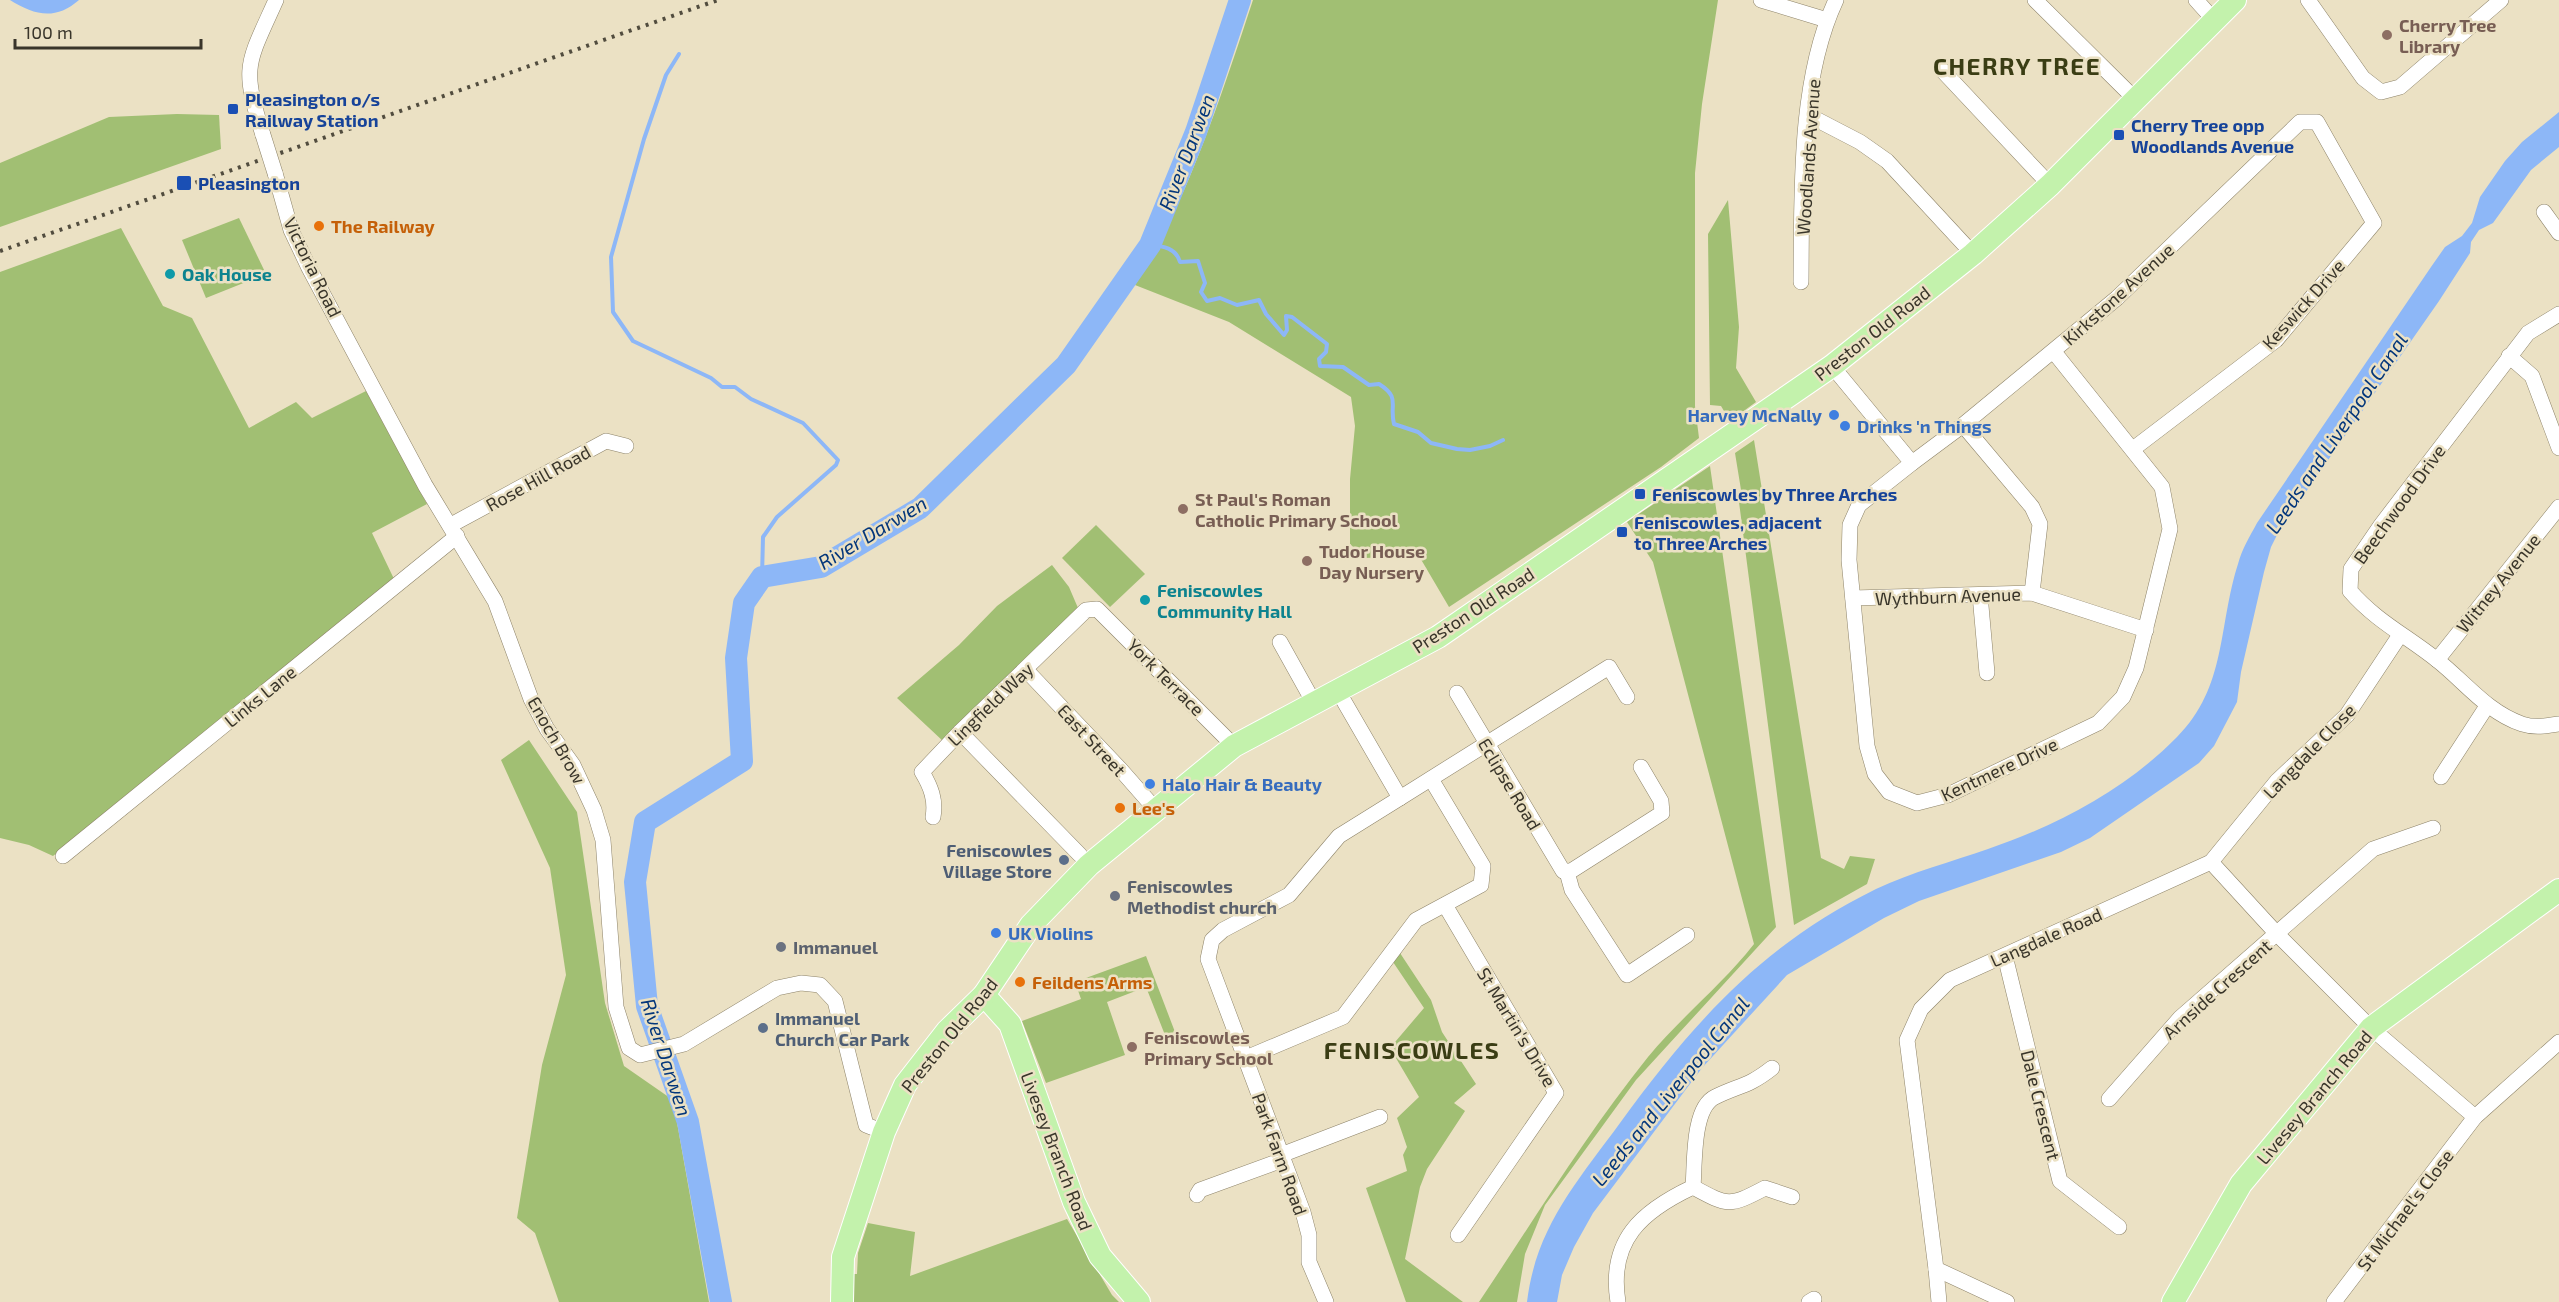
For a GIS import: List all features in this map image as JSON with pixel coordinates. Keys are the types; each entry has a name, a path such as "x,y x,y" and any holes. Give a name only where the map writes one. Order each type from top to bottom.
{"main road":[{"name":"Preston Old Road","path":"842,1302 843,1257 884,1132 904,1085 947,1030 984,995 1031,925 1089,865 1234,746 1438,637 1832,366 1973,254 2050,185 2235,0"},
{"name":"Livesey Branch Road","path":"2173,1302 2241,1184 2371,1028 2559,890"},
{"name":"Livesey Branch Road","path":"984,995 1010,1024 1074,1202 1100,1256 1139,1302"}],"street":[{"name":"Victoria Road","path":"276,0 248,66 248,81 274,173 299,247 411,456"},
{"path":"1761,0 1827,20"},
{"name":"Woodlands Avenue","path":"1801,282 1808,116 1815,68 1827,20 1836,0"},
{"path":"2035,0 2135,99"},
{"path":"2196,0 2214,20"},
{"path":"2308,0 2363,78 2381,92 2400,87 2501,0"},
{"path":"1942,70 2050,185"},
{"path":"1808,116 1860,142 1887,161 1973,254"},
{"name":"Kirkstone Avenue","path":"1912,463 1964,425 2117,298 2300,122 2317,122"},
{"name":"Keswick Drive","path":"2133,449 2276,340 2374,223 2317,122"},
{"path":"2544,212 2559,232"},
{"name":"Beechwood Drive","path":"2559,314 2528,333 2381,525 2351,569 2350,591 2369,612 2437,660 2487,706 2522,724 2542,727 2559,724"},
{"name":"Kentmere Drive","path":"1912,463 1858,506 1850,525 1852,598 1867,746 1875,774 1889,792 1917,803 1948,795 2098,723 2123,697 2136,668 2170,529 2162,488 2054,352"},
{"path":"2509,356 2532,376 2559,448"},
{"path":"1832,366 1912,463"},
{"path":"1964,425 2032,507 2040,524 2032,593"},
{"name":"Rose Hill Road","path":"454,531 606,441 626,446"},
{"name":"Enoch Brow","path":"411,456 425,485 495,601 531,699 547,729 573,765 594,810 603,840 616,1007 634,1052 684,1044 777,988 801,982 820,985 835,1001 866,1125 884,1132"},
{"name":"Witney Avenue","path":"2437,660 2559,507"},
{"name":"Links Lane","path":"63,856 454,531"},
{"name":"Wythburn Avenue","path":"1852,598 2032,593 2146,630"},
{"path":"1980,595 1987,673"},
{"name":"Lingfield Way","path":"933,817 935,805 930,785 922,772 1086,610 1097,609"},
{"name":"York Terrace","path":"1097,609 1234,746"},
{"name":"Langdale Close","path":"2211,862 2277,781 2347,715 2400,635"},
{"path":"1280,642 1314,703"},
{"name":"Park Farm Road","path":"1326,1302 1308,1262 1308,1235 1303,1212 1208,958 1212,940 1223,930 1289,895 1339,836 1609,667 1627,697"},
{"name":"East Street","path":"1026,670 1157,811"},
{"path":"1338,691 1400,798"},
{"name":"Eclipse Road","path":"1457,693 1560,867 1567,872 1572,890 1627,975 1688,935"},
{"path":"2441,777 2487,706"},
{"path":"960,732 1080,855"},
{"path":"1567,872 1662,813 1661,801 1641,767"},
{"path":"1246,1058 1343,1017 1416,920 1481,885 1483,866 1431,779"},
{"name":"Arnside Crescent","path":"2109,1099 2180,1018 2373,849 2433,828"},
{"path":"2211,862 2277,934 2371,1028 2475,1117"},
{"name":"Langdale Road","path":"1939,1302 1907,1040 1921,1009 1950,980 2211,862"},
{"name":"St Martin's Drive","path":"1445,905 1556,1093 1458,1235"},
{"name":"Dale Crescent","path":"2006,956 2060,1181 2119,1227"},
{"name":"St Michael's Close","path":"2334,1302 2475,1117 2559,1042"},
{"path":"1693,1187 1700,1112 1712,1098 1752,1084 1772,1068"},
{"path":"1197,1195 1200,1190 1380,1117"},
{"path":"1693,1187 1722,1203 1740,1201 1765,1188 1792,1197"},
{"path":"1618,1302 1619,1258 1637,1222 1663,1202 1693,1187"},
{"path":"1936,1269 2007,1302"}],"green space":[{"path":"1253,0 1718,0 1702,104 1695,173 1695,406 1699,438 1661,467 1449,607 1419,556 1365,558 1350,544 1350,479 1355,426 1351,397 1229,322 1135,285 1171,220 1187,184 1216,109"},
{"path":"219,115 221,149 0,227 0,163 109,117"},
{"path":"1728,200 1739,327 1736,368 1756,402 1730,421 1721,406 1710,405 1708,234"},
{"path":"239,218 266,274 206,298 182,240"},
{"path":"121,228 163,306 192,318 249,428 296,402 312,418 366,391 427,504 372,533 394,579 53,856 29,845 0,838 0,272"},
{"path":"1754,440 1821,858 1844,869 1850,856 1875,859 1867,884 1794,925 1739,502 1742,496 1735,453"},
{"path":"1710,466 1776,927 1636,1080 1545,1205 1525,1254 1517,1302 1479,1302 1625,1086 1661,1042 1729,973 1754,944 1653,562 1627,522"},
{"path":"1096,525 1145,574 1110,607 1062,558"},
{"path":"1052,565 1069,587 1078,608 944,742 897,698 959,645 997,606"},
{"path":"529,740 577,812 605,1003 624,1066 673,1100 709,1302 559,1302 535,1233 517,1218 542,1065 566,975 550,868 501,760"},
{"path":"1400,953 1431,1000 1442,1032 1476,1084 1454,1103 1465,1111 1427,1169 1420,1187 1405,1259 1463,1302 1406,1302 1366,1188 1407,1171 1403,1155 1407,1147 1397,1118 1419,1097 1390,1048 1424,1008 1393,962"},
{"path":"1146,956 1175,1032 1165,1035 1146,987 1107,1002 1125,1055 1046,1083 1022,1021 1081,999 1075,982"},
{"path":"1067,1219 1112,1295 1119,1302 853,1302 853,1274 857,1274 858,1253 868,1223 915,1232 910,1276"}],"water":[{"path":"10,0 79,0 61,11 44,14"},
{"name":"Leeds and Liverpool Canal","path":"2559,112 2559,147 2531,170 2493,223 2479,230 2471,242 2470,253 2439,301 2280,529 2271,547 2264,572 2241,672 2237,702 2214,746 2199,763 2090,838 2061,852 1919,901 1884,918 1787,975 1702,1068 1593,1213 1562,1275 1557,1302 1527,1302 1539,1251 1549,1228 1574,1186 1675,1052 1703,1020 1764,961 1835,911 1876,889 2040,829 2089,804 2135,773 2177,737 2193,718 2205,698 2213,677 2238,564 2257,523 2445,247 2462,236 2472,223 2480,197 2505,161 2522,142"}],"waterway":[{"name":"River Darwen","path":"721,1302 688,1122 647,1006 635,882 645,822 742,761 736,658 744,603 762,577 821,567 920,508 1066,365 1150,245 1196,132 1240,0"},
{"path":"679,54 666,75 644,139 611,257 613,312 633,341 711,378 722,387 735,387 751,399 803,423 838,460 836,465 777,517 763,537 762,577"},
{"path":"1150,245 1172,251 1180,262 1198,261 1205,283 1201,292 1207,301 1220,298 1237,305 1259,300 1266,314 1284,335 1287,330 1286,316 1292,317 1327,344 1326,352 1319,359 1320,366 1343,367 1369,385 1379,384 1390,393 1393,402 1394,424 1418,432 1431,443 1457,449 1470,450 1490,446 1503,440"}],"railway":[{"path":"0,251 718,0"}],"place":[{"name":"Cherry Tree Library","path":"2387,35"},
{"name":"Pleasington o/s Railway Station","path":"233,109"},
{"name":"Cherry Tree opp Woodlands Avenue","path":"2119,135"},
{"name":"Pleasington","path":"184,183"},
{"name":"The Railway","path":"319,226"},
{"name":"Oak House","path":"170,274"},
{"name":"Harvey McNally","path":"1834,415"},
{"name":"Drinks 'n Things","path":"1845,426"},
{"name":"Feniscowles by Three Arches","path":"1640,494"},
{"name":"St Paul's Roman Catholic Primary School","path":"1183,509"},
{"name":"Feniscowles, adjacent to Three Arches","path":"1622,532"},
{"name":"Tudor House Day Nursery","path":"1307,561"},
{"name":"Feniscowles Community Hall","path":"1145,600"},
{"name":"Halo Hair & Beauty","path":"1150,784"},
{"name":"Lee's","path":"1120,808"},
{"name":"Feniscowles Village Store","path":"1064,860"},
{"name":"Feniscowles Methodist church","path":"1115,896"},
{"name":"UK Violins","path":"996,933"},
{"name":"Immanuel","path":"781,947"},
{"name":"Feildens Arms","path":"1020,982"},
{"name":"Immanuel Church Car Park","path":"763,1028"},
{"name":"Feniscowles Primary School","path":"1132,1047"}],"district":[{"name":"CHERRY TREE","path":"2017,65"},
{"name":"FENISCOWLES","path":"1412,1049"}]}
